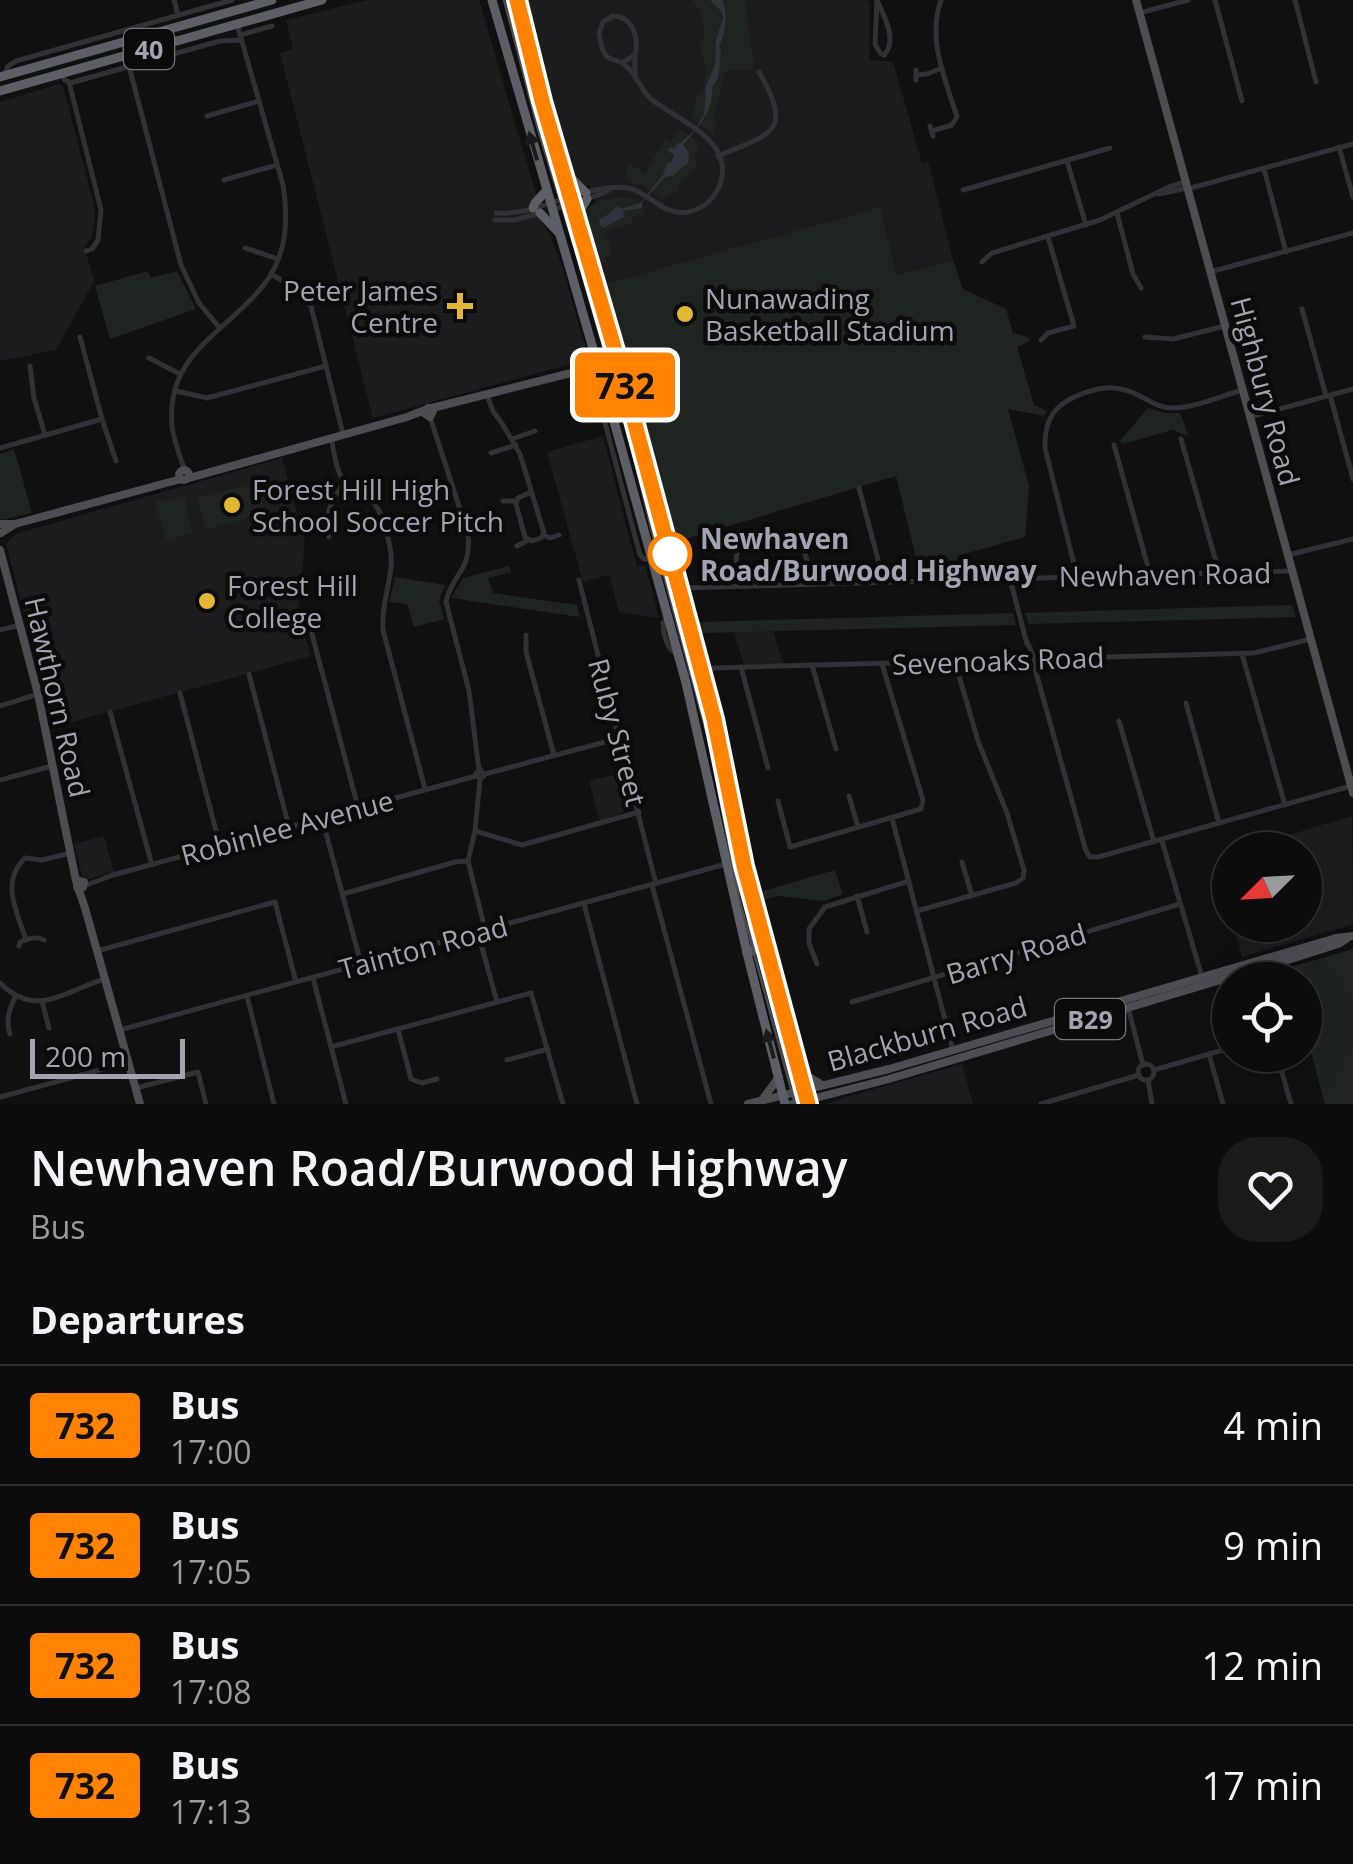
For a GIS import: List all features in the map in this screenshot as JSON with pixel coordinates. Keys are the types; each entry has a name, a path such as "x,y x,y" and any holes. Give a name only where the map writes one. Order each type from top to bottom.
{"highway":[{"name":"40","path":"2,76 246,3 272,0"},
{"name":"40","path":"0,91 65,78 225,28 239,33 322,0"},
{"path":"492,0 696,722 747,952 787,1101"},
{"path":"517,0 701,670 754,906 810,1099"},
{"path":"561,168 586,196 576,216"},
{"path":"546,191 534,203 536,211 561,235"},
{"path":"652,559 662,554 666,540"},
{"path":"747,952 757,945 752,922 754,906"}],"main road":[{"name":"Highbury Road","path":"1136,0 1352,790"},
{"path":"0,531 183,474 429,413 576,371 608,358 613,342"},
{"name":"Hawthorn Road","path":"0,531 0,550 38,694 71,852 140,1104"},
{"name":"Blackburn Road","path":"748,1104 829,1095 954,1054 1323,950 1351,936"},
{"name":"Blackburn Road","path":"810,1099 822,1086 954,1054"},
{"path":"800,1071 822,1086"},
{"path":"762,1100 778,1078"}],"street":[{"path":"174,0 178,15"},
{"path":"2,76 16,61 232,0"},
{"path":"876,0 890,34 892,46 888,53 880,54 876,49 876,0"},
{"path":"932,131 955,122 957,117 935,32 941,0"},
{"path":"1139,13 1188,0"},
{"path":"1215,0 1242,101"},
{"path":"1294,0 1316,82"},
{"path":"496,217 514,220 604,188 628,188 671,211 681,212 705,205 714,196 722,172 718,156 705,135 651,98 636,76 602,49 599,31 608,18 619,16 630,22 636,43 636,76"},
{"path":"86,252 98,240 102,210 65,78 128,66 272,26"},
{"path":"220,40 225,28"},
{"path":"183,474 172,421 180,374 189,357 271,274 286,227 278,165 239,33"},
{"path":"622,63 635,54"},
{"path":"128,66 182,265 199,302 219,327"},
{"path":"917,75 942,68"},
{"path":"718,156 766,134 774,124 776,106 759,72"},
{"path":"207,116 259,101"},
{"path":"982,262 992,253 1086,225 1156,194 1353,144"},
{"path":"962,190 1110,148"},
{"path":"1339,148 1353,196"},
{"path":"1067,160 1086,225"},
{"path":"224,180 278,165"},
{"path":"1264,168 1286,252"},
{"path":"1116,213 1140,288"},
{"path":"1210,272 1353,233"},
{"path":"1041,340 1074,326 1048,237"},
{"path":"245,248 278,260"},
{"path":"271,274 294,286 307,299 314,314 343,434"},
{"path":"1302,309 1353,479"},
{"path":"1145,337 1182,338 1225,326"},
{"path":"80,337 116,461"},
{"path":"148,358 180,374"},
{"path":"30,366 45,435"},
{"path":"176,391 207,398 326,366"},
{"path":"1077,576 1045,448 1044,435 1056,408 1068,399 1100,388 1129,390 1159,406 1173,408 1242,390"},
{"path":"1250,417 1353,388"},
{"path":"487,395 492,411 514,442 523,463 543,535"},
{"path":"429,413 468,534 470,552 446,602 469,691 480,775 468,862 497,1002"},
{"path":"0,448 102,419"},
{"path":"491,453 536,432"},
{"path":"330,438 344,482 379,508 388,538 392,565 383,630 425,789"},
{"path":"1181,439 1219,572"},
{"path":"1114,445 1150,574"},
{"path":"329,537 329,506 344,482"},
{"path":"859,488 884,582"},
{"path":"503,500 516,501 531,492"},
{"path":"516,501 528,540"},
{"path":"543,535 559,536"},
{"path":"517,546 543,535"},
{"path":"1288,557 1353,539"},
{"path":"801,540 814,584"},
{"path":"738,552 741,586"},
{"name":"Newhaven Road","path":"679,588 1292,571"},
{"path":"1010,579 1090,858 1352,790"},
{"name":"Ruby Street","path":"579,580 711,1104"},
{"path":"373,606 384,607"},
{"path":"310,615 358,808"},
{"path":"0,630 20,624"},
{"path":"526,635 526,652 554,755"},
{"name":"Sevenoaks Road","path":"683,674 741,667 1242,653 1267,651 1311,639"},
{"path":"1242,653 1285,805"},
{"path":"918,912 1023,878 1007,814 978,741 955,662"},
{"path":"778,801 790,847 916,812 924,806 885,663"},
{"path":"812,666 836,749"},
{"path":"741,667 768,768"},
{"path":"249,674 289,827"},
{"path":"180,693 220,846"},
{"path":"0,706 38,694"},
{"path":"1186,703 1220,823"},
{"path":"110,712 152,864"},
{"path":"1120,721 1203,981"},
{"name":"Robinlee Avenue","path":"81,884 620,738"},
{"path":"0,780 52,766"},
{"path":"849,796 858,827"},
{"path":"475,831 522,845 639,812"},
{"path":"322,818 361,964"},
{"path":"892,818 954,1054"},
{"path":"26,940 10,892 17,867 25,858 42,860 71,852"},
{"path":"343,894 468,862"},
{"path":"962,862 972,896"},
{"name":"Tainton Road","path":"120,1030 726,864"},
{"path":"817,964 808,928 825,907 909,882"},
{"path":"857,896 867,932"},
{"path":"97,951 275,902 296,982"},
{"path":"584,904 637,1104"},
{"name":"Barry Road","path":"852,1002 1180,904"},
{"path":"19,946 26,940 44,940"},
{"path":"0,983 15,997 42,1001 76,992 104,978"},
{"path":"313,978 346,1104"},
{"path":"331,1047 531,993 563,1104"},
{"path":"247,996 274,1104"},
{"path":"6,1030 15,997"},
{"path":"41,1030 52,1028 42,1001"},
{"path":"1126,1004 1144,1064"},
{"path":"398,1029 412,1079 422,1083 437,1079"},
{"path":"507,1060 548,1049"},
{"path":"1154,1070 1212,1053"},
{"path":"1209,1054 1222,1104"},
{"path":"0,1097 129,1062"},
{"path":"1144,1064 1154,1070"},
{"path":"1144,1064 1138,1071 1148,1080"},
{"path":"1148,1080 1154,1070"},
{"path":"136,1088 198,1072 206,1104"},
{"path":"1282,1072 1290,1104"},
{"path":"1041,1104 1139,1075"},
{"path":"1148,1080 1152,1104"}],"shaded area":[{"path":"367,0 479,0 541,221 563,268 589,352 586,360 373,418 280,53 293,49 286,20"},
{"path":"525,0 868,0 869,60 893,62 922,163 928,162 953,260 897,275 880,207 604,284 583,217 596,201 590,186 578,182 574,174 546,87"},
{"path":"692,0 745,0 754,65 750,71 737,69 725,73 713,119 717,121 714,135 690,117 699,93 704,90 706,71 700,46 705,34"},
{"path":"710,0 722,0 725,29 707,112 699,126 683,145 689,153 688,163 665,177 642,202 642,208 623,211 624,217 603,228 599,219 617,206 621,209 640,203 672,161 674,155 669,148 675,148 695,130 704,114 706,86 715,65 716,40 723,18"},
{"path":"59,84 94,204 91,239 84,246 94,281 56,350 0,361 0,102"},
{"path":"679,129 699,146 695,155 697,167 677,186 679,189 662,199 639,184 626,181 628,164 645,173 665,138 672,142"},
{"path":"622,197 643,204 644,214 631,218 632,223 606,231 612,255 605,258 606,263 599,264 584,218 593,205"},
{"path":"880,207 897,275 953,260 963,289 1006,309 1013,333 1030,341 1017,347 1034,405 1047,411 1044,416 1008,409 1029,486 1025,537 957,556 961,573 920,574 896,476 675,542 604,284"},
{"path":"148,271 151,278 177,271 196,309 110,339 95,286"},
{"path":"1148,408 1180,413 1189,436 1172,430 1123,444 1120,441"},
{"path":"603,436 637,567 645,565 659,618 619,612 609,575 583,582 547,452"},
{"path":"14,449 32,513 2,520 0,454"},
{"name":"Forest Hill College","path":"282,458 305,542 298,612 311,656 54,727 6,544 15,534"},
{"name":"Forest Hill High School Soccer Pitch","path":"258,483 266,514 206,529 198,498"},
{"path":"184,496 193,533 166,540 155,502"},
{"path":"509,566 511,572 488,578 493,593 577,605 580,617 451,598 463,578"},
{"path":"395,577 445,585 439,600 444,619 414,627 407,604 389,602"},
{"path":"1292,605 1296,617 1029,624 1025,613"},
{"path":"1013,613 1016,625 702,633 699,622"},
{"path":"773,631 783,664 744,665 734,632"},
{"path":"624,772 632,809 600,821 589,781"},
{"path":"1352,816 1353,924 1322,933 1322,832 1298,832"},
{"path":"104,836 114,872 86,880 74,844"},
{"path":"835,870 843,894 824,901 778,896 761,900 759,892"},
{"path":"1238,942 1292,942 1242,957"},
{"path":"1353,949 1353,1104 1325,1104 1316,1072 1322,1072 1322,962 1309,962"},
{"path":"962,1064 973,1104 827,1104 846,1097"}],"tram line":[{"path":"504,0 630,441 709,742 739,898 795,1104"}],"bus line":[{"name":"732","path":"517,0 714,719 744,866 808,1104"}],"place":[{"name":"Peter James Centre","path":"460,306"},
{"name":"Nunawading Basketball Stadium","path":"685,314"},
{"name":"Forest Hill High School Soccer Pitch","path":"232,505"},
{"name":"Newhaven Road/Burwood Highway","path":"670,554"},
{"name":"Forest Hill College","path":"207,601"}]}
